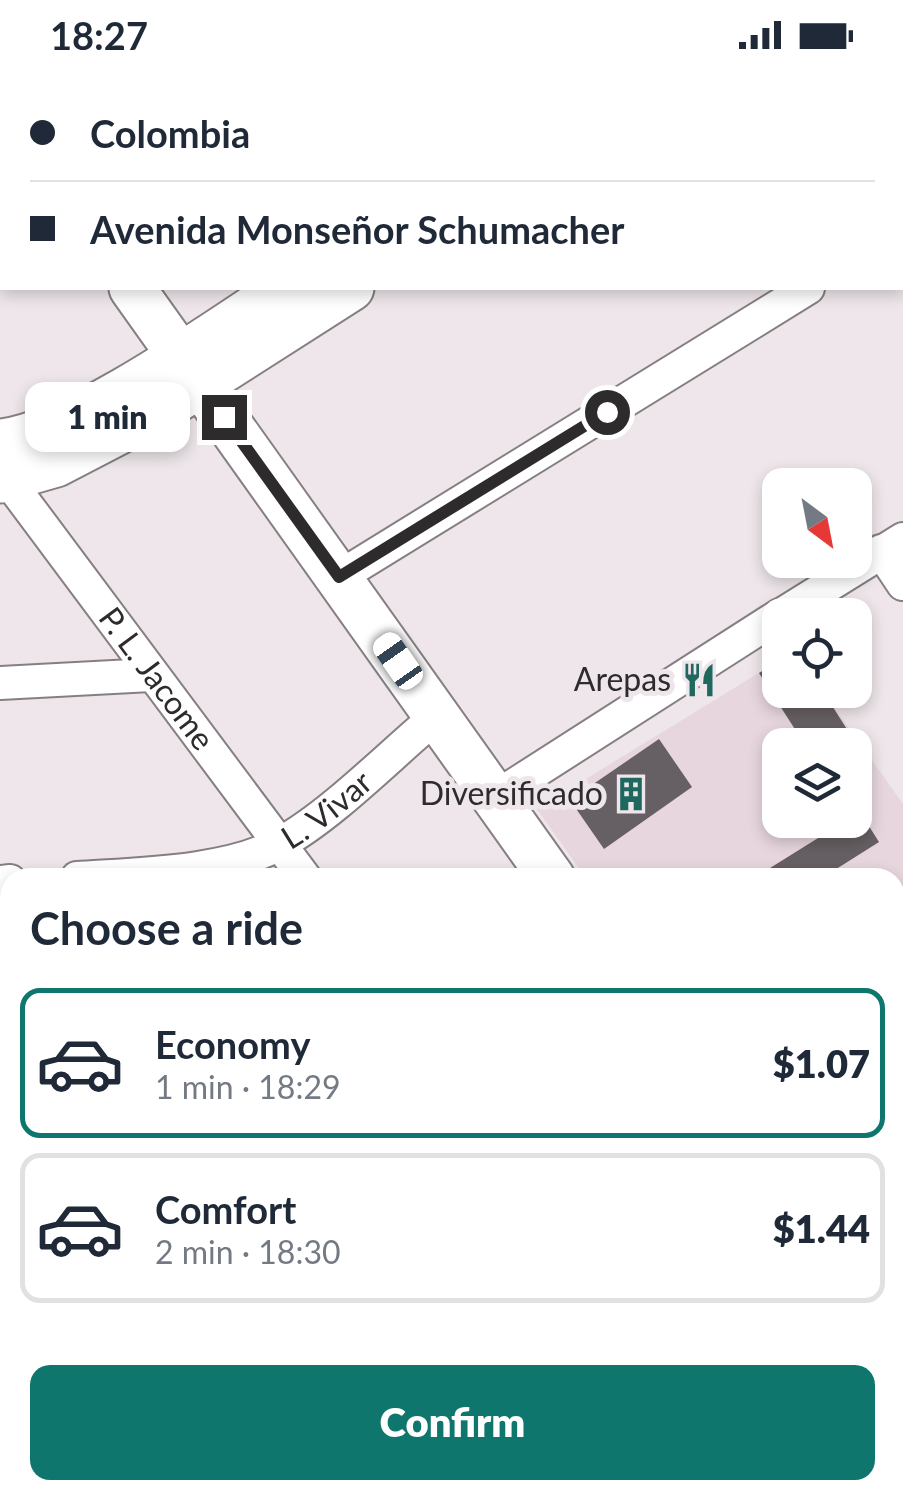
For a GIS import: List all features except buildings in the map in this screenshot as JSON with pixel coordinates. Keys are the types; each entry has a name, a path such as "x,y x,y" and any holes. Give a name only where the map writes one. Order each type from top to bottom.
{"street":[{"path":"133,290 545,868"},
{"path":"3,467 56,464 191,370 282,290"},
{"path":"191,370 347,290"},
{"path":"339,577 805,290"},
{"name":"P. L. Jacome","path":"3,467 151,675 298,868"},
{"path":"807,598 892,545 903,584"},
{"path":"494,798 762,627"},
{"path":"0,683 151,675"},
{"name":"L. Vivar","path":"174,868 241,858 280,844 436,716"}],"shaded area":[{"path":"762,671 762,708 835,708 849,728 762,728 762,838 872,838 872,760 903,804 903,868 579,868 537,809"}],"place":[{"name":"Arepas","path":"699,680"},
{"name":"Diversificado","path":"631,794"}],"route":[{"path":"224,417 339,577 607,412"}]}
